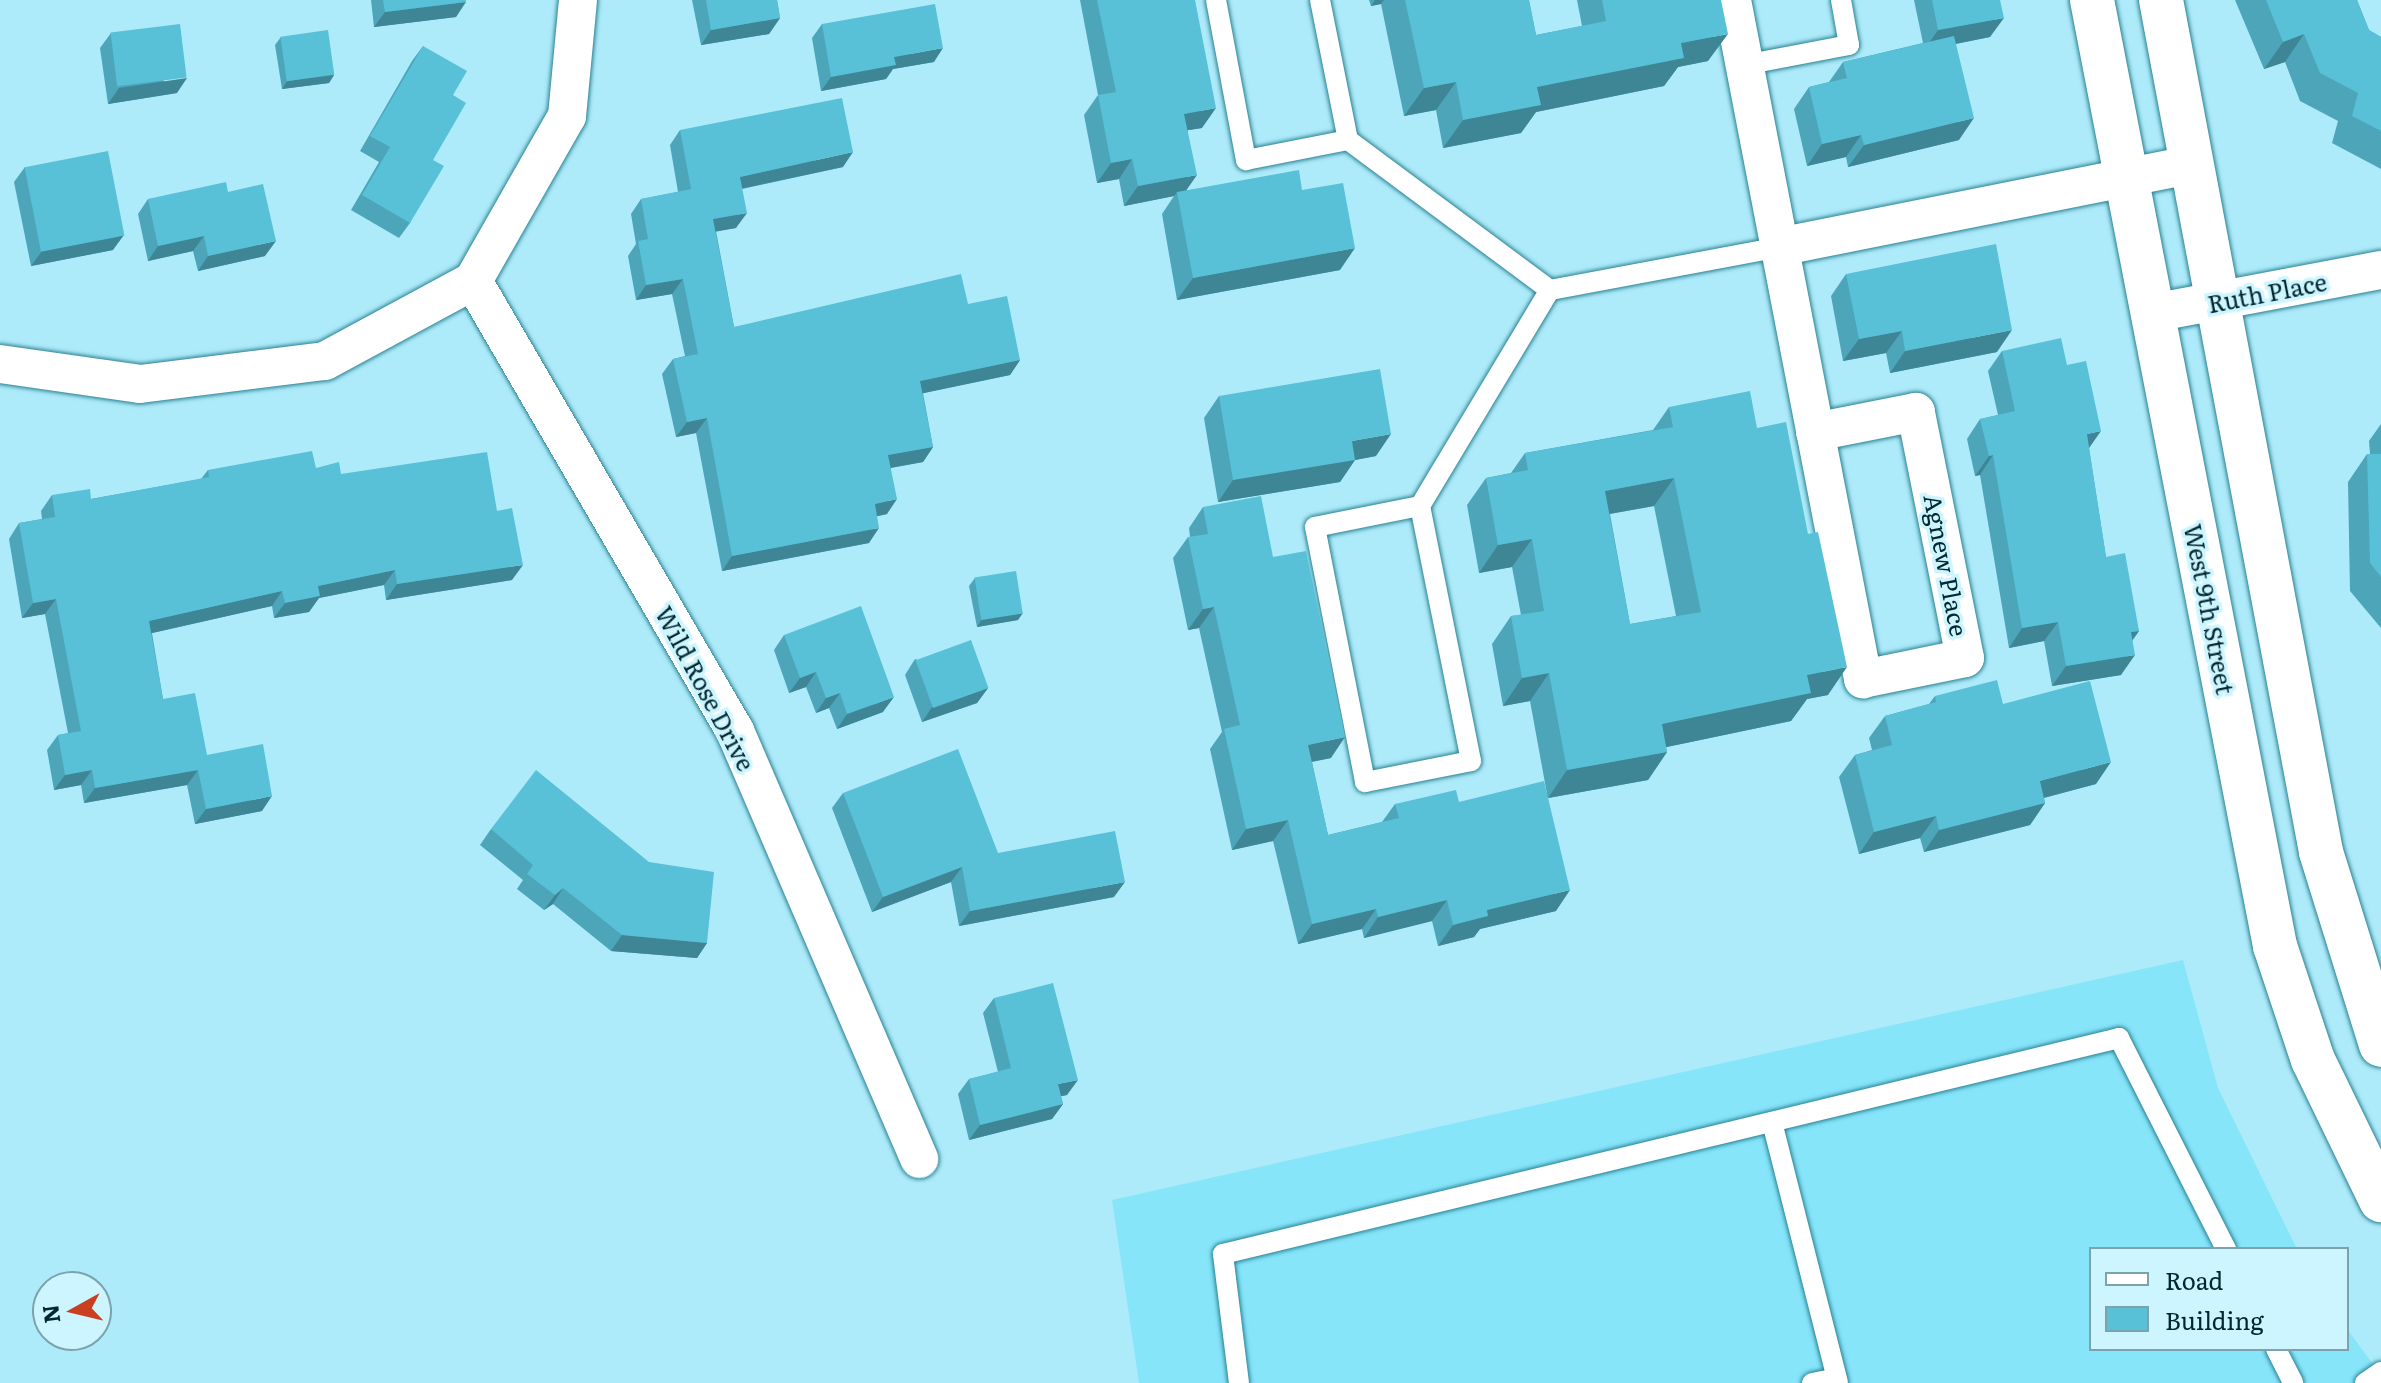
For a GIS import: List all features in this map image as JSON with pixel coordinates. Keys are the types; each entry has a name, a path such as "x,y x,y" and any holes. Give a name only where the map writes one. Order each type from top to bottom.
{"street":[{"path":"0,364 140,384 325,361 473,281 567,116 578,0"},
{"name":"Agnew Place","path":"1732,0 1779,247 1863,679 1965,658 1916,412 1815,432"},
{"name":"West 9th Street","path":"2092,0 2275,946 2313,1060 2381,1200"},
{"path":"2161,0 2189,165 2321,852 2381,1045"},
{"path":"1779,247 2189,165"},
{"name":"Ruth Place","path":"2153,313 2381,270"},
{"name":"Wild Rose Drive","path":"473,281 735,731 919,1159"}],"lane":[{"path":"1216,0 1246,160 1348,140"},
{"path":"1320,0 1348,140 1550,290 1779,247"},
{"path":"1744,65 1849,45 1841,0"},
{"path":"1420,506 1315,527 1365,782 1471,761 1420,506 1550,290"},
{"path":"1239,1383 1223,1254 2119,1038 2225,1247"},
{"path":"1772,1122 1837,1380 1812,1383"},
{"path":"2277,1351 2293,1383"},
{"path":"2365,1383 2381,1372"}],"shaded area":[{"path":"2183,960 2218,1088 2296,1247 2089,1247 2089,1351 2349,1351 2349,1332 2381,1375 2381,1383 1139,1383 1112,1200"}],"building":[{"path":"383,0 466,0 466,2 385,12"},
{"path":"706,0 777,0 780,18 711,30"},
{"path":"1097,0 1195,0 1216,108 1184,114 1197,175 1138,186 1132,159 1111,163 1098,95 1116,92"},
{"path":"1405,0 1529,0 1536,35 1606,21 1602,0 1721,0 1728,34 1681,43 1684,58 1537,87 1541,105 1463,120 1456,82 1424,88"},
{"path":"1932,0 2000,0 2004,18 1938,30"},
{"path":"2266,0 2357,0 2369,30 2381,37 2381,131 2352,116 2358,93 2320,73 2304,34 2283,42"},
{"path":"935,4 943,48 894,57 896,65 831,77 822,24"},
{"path":"180,24 187,78 117,86 111,33"},
{"path":"328,30 334,75 287,81 280,37"},
{"path":"1954,36 1974,118 1864,145 1861,135 1822,144 1809,87 1847,78 1843,62"},
{"path":"423,46 467,71 453,95 466,103 433,160 444,166 410,223 362,195 390,147 370,136"},
{"path":"842,98 853,152 740,177 747,213 713,219 734,327 961,274 968,304 1007,296 1020,360 920,381 933,447 888,455 897,499 875,504 879,528 732,556 707,418 687,422 673,359 698,354 683,279 646,285 638,241 648,239 641,199 691,189 680,130"},
{"path":"108,151 124,235 41,252 25,167"},
{"path":"1299,170 1302,190 1343,183 1355,248 1193,278 1177,192"},
{"path":"226,182 228,192 263,184 276,241 208,256 204,236 158,246 148,199"},
{"path":"1996,244 2012,330 1905,351 1902,331 1859,339 1846,274"},
{"path":"2061,338 2067,365 2086,361 2101,431 2087,434 2106,557 2125,553 2139,631 2131,632 2135,655 2066,666 2058,622 2022,628 1993,455 1989,456 1980,419 2015,411 2002,351"},
{"path":"1380,369 1391,434 1352,441 1355,460 1233,480 1219,396"},
{"path":"1750,391 1757,428 1786,422 1808,534 1818,532 1847,667 1807,675 1811,693 1662,724 1667,752 1567,770 1549,673 1522,678 1511,616 1544,611 1532,539 1498,545 1486,478 1528,470 1525,453 1673,427 1669,407","holes":["1674,478 1701,612 1630,624 1605,491"]},
{"path":"312,451 316,468 339,462 341,474 487,452 497,511 512,508 523,565 397,584 395,570 318,586 320,596 285,603 282,591 149,621 163,699 195,693 207,755 263,744 272,796 206,809 198,770 95,788 92,770 65,775 58,735 81,731 56,599 33,603 19,523 55,517 52,495 90,489 91,499 209,477 208,470"},
{"path":"2367,454 2381,454 2381,577 2370,563"},
{"path":"1261,496 1273,557 1306,551 1345,737 1308,745 1328,835 1399,818 1395,804 1456,790 1459,802 1544,781 1570,890 1487,910 1488,916 1453,925 1447,900 1378,917 1376,909 1312,924 1288,820 1246,829 1224,729 1240,725 1214,607 1203,609 1188,537 1208,534 1203,507"},
{"path":"1016,571 1023,613 981,620 975,578"},
{"path":"861,606 894,697 847,714 840,693 826,698 816,672 800,678 784,635"},
{"path":"971,640 988,688 933,708 916,660"},
{"path":"1997,680 2003,704 2090,681 2111,762 2040,781 2045,803 1939,830 1936,816 1874,832 1855,755 1892,745 1885,716 1936,702 1935,696"},
{"path":"958,749 998,853 1115,831 1125,882 970,911 962,867 883,897 843,793"},
{"path":"536,770 649,862 714,872 707,943 622,935 563,888 555,895 527,874 533,865 491,829"},
{"path":"1053,983 1078,1080 1058,1084 1063,1104 980,1125 969,1079 1011,1068 994,998"}]}
